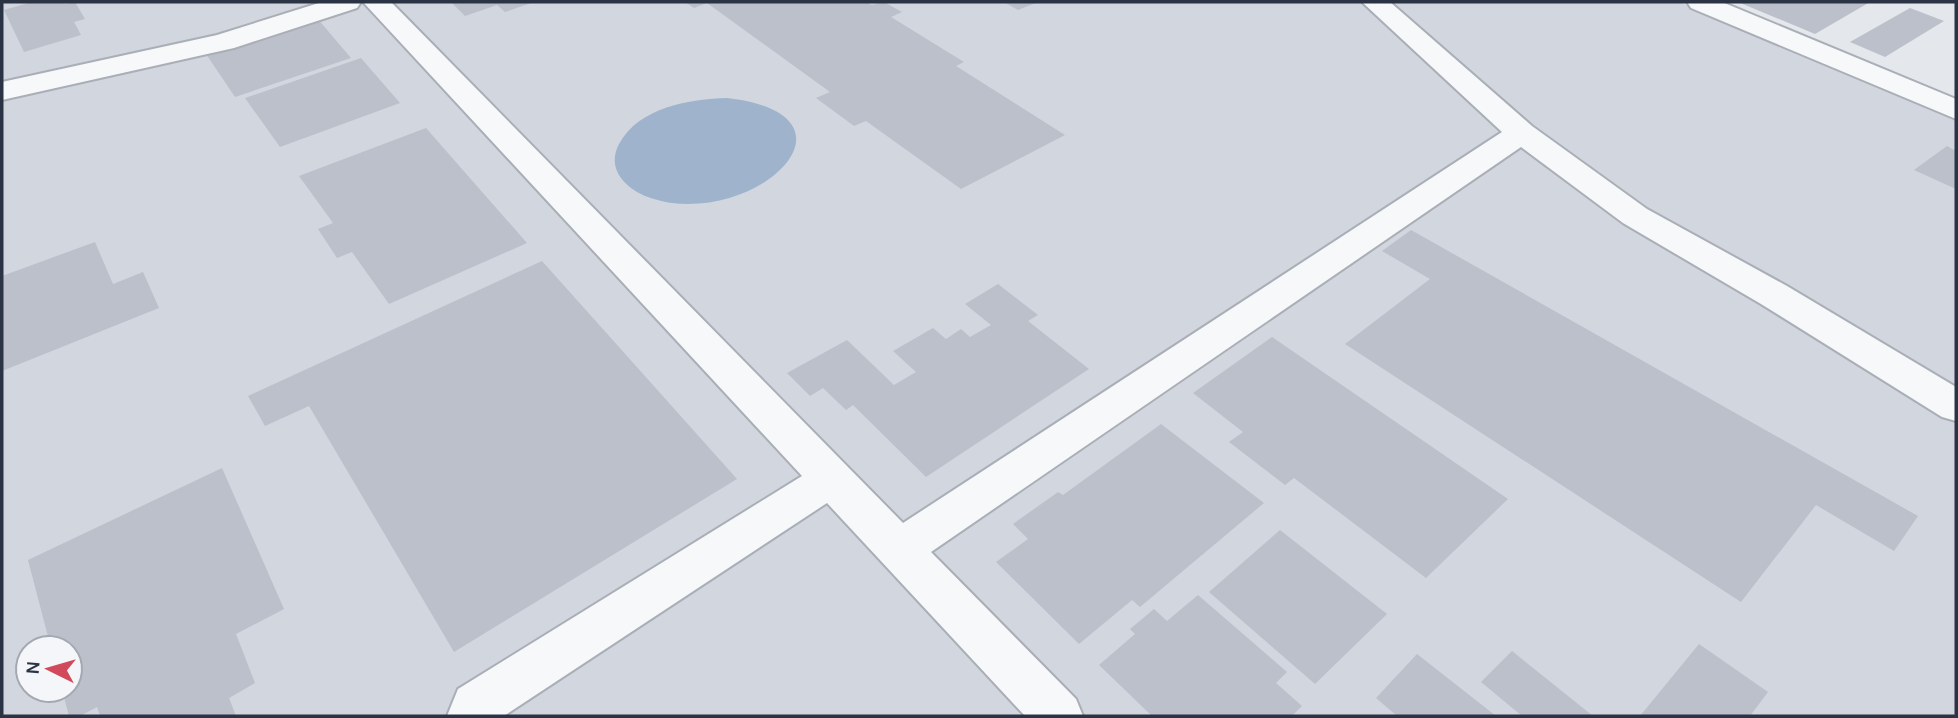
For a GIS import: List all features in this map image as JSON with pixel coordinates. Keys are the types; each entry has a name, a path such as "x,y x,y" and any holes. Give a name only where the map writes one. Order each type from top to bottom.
{"street":[{"path":"2,91 224,42 348,2"},
{"path":"376,2 1058,716"},
{"path":"1375,2 1521,132 1635,216 1773,295 1956,406"},
{"path":"1700,2 1956,110"},
{"path":"899,550 1521,132"},
{"path":"472,716 476,706 831,479"}],"shaded area":[{"path":"2,2 1679,2 1956,121 1956,716 2,716"}],"water":[{"path":"727,98 768,108 790,123 796,141 788,161 769,179 741,194 708,203 672,203 644,195 626,184 618,174 615,166 617,148 628,131 639,121 652,113 682,103"}],"building":[{"path":"32,2 75,2 85,19 74,22 81,35 24,52 4,10"},
{"path":"451,2 534,2 505,12 497,5 465,16"},
{"path":"685,2 866,2 872,5 884,2 902,12 891,17 964,62 956,66 1065,135 961,189 866,121 854,126 816,98 830,92 707,3 694,8"},
{"path":"1004,2 1038,2 1018,10"},
{"path":"1738,2 1870,2 1815,34"},
{"path":"1910,8 1944,21 1885,57 1850,42"},
{"path":"317,18 351,58 235,97 206,54"},
{"path":"361,58 400,103 280,147 245,98"},
{"path":"426,128 527,243 389,304 352,252 337,258 318,229 333,223 299,176"},
{"path":"1947,146 1956,151 1956,189 1914,170"},
{"path":"1411,230 1918,516 1894,551 1816,505 1741,602 1345,344 1430,279 1382,251"},
{"path":"95,242 113,284 143,272 159,308 2,371 2,276"},
{"path":"542,261 737,479 454,652 309,406 265,426 248,396"},
{"path":"998,284 1038,315 1028,321 1089,369 926,477 853,405 846,410 823,388 810,396 787,373 847,340 894,385 916,372 893,351 933,328 946,339 961,329 970,337 991,325 965,304"},
{"path":"1272,337 1508,499 1426,578 1294,478 1285,485 1229,442 1243,432 1193,393"},
{"path":"1161,424 1264,503 1140,607 1132,600 1079,644 996,562 1028,539 1013,524 1058,492 1063,495"},
{"path":"222,468 284,609 236,634 255,683 229,698 236,716 100,716 97,707 80,716 69,716 66,704 84,704 84,634 47,634 28,560"},
{"path":"1280,530 1387,614 1315,684 1209,592"},
{"path":"1198,595 1287,672 1276,683 1302,706 1292,716 1152,716 1099,665 1135,634 1130,629 1154,609 1167,621"},
{"path":"1699,644 1768,692 1750,716 1640,716"},
{"path":"1512,651 1593,716 1522,716 1481,682"},
{"path":"1417,654 1496,716 1397,716 1376,698"}]}
